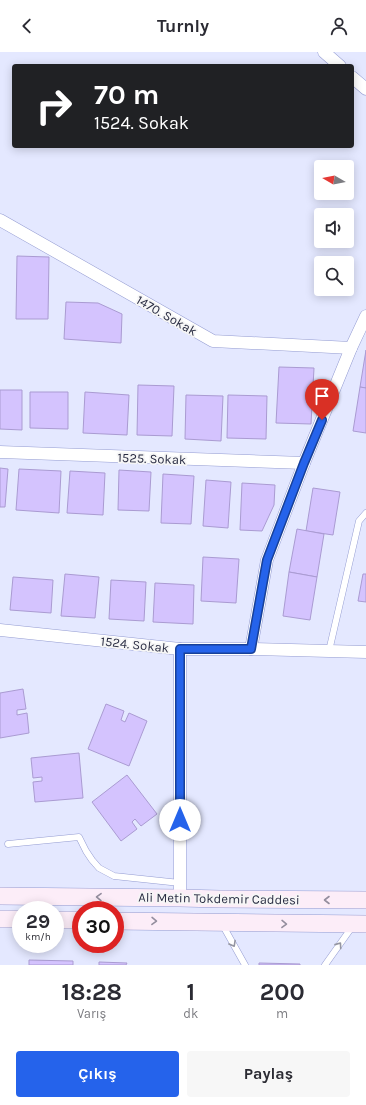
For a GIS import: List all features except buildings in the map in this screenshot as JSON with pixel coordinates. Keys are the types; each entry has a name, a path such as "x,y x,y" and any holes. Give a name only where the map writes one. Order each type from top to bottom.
{"main road":[{"name":"Ali Metin Tokdemir Caddesi","path":"0,896 180,890 220,899 366,900"},
{"path":"0,918 12,919"},
{"name":"Ali Metin Tokdemir Caddesi","path":"124,921 360,924"}],"street":[{"path":"324,52 338,64"},
{"path":"354,79 366,90"},
{"name":"1470. Sokak","path":"0,220 213,341 351,348"},
{"path":"251,649 267,560 304,463 351,348 365,321"},
{"name":"1525. Sokak","path":"0,452 304,463"},
{"name":"1524. Sokak","path":"0,630 180,649 366,652"},
{"path":"180,649 180,890"}],"lane":[{"path":"329,651 360,521 362,516 366,513"},
{"path":"8,844 79,837 86,852 99,868 114,876 180,890"},
{"path":"222,923 245,965"},
{"path":"325,965 360,924"}],"route":[{"path":"180,820 180,649 251,649 267,560 322,420"}]}
